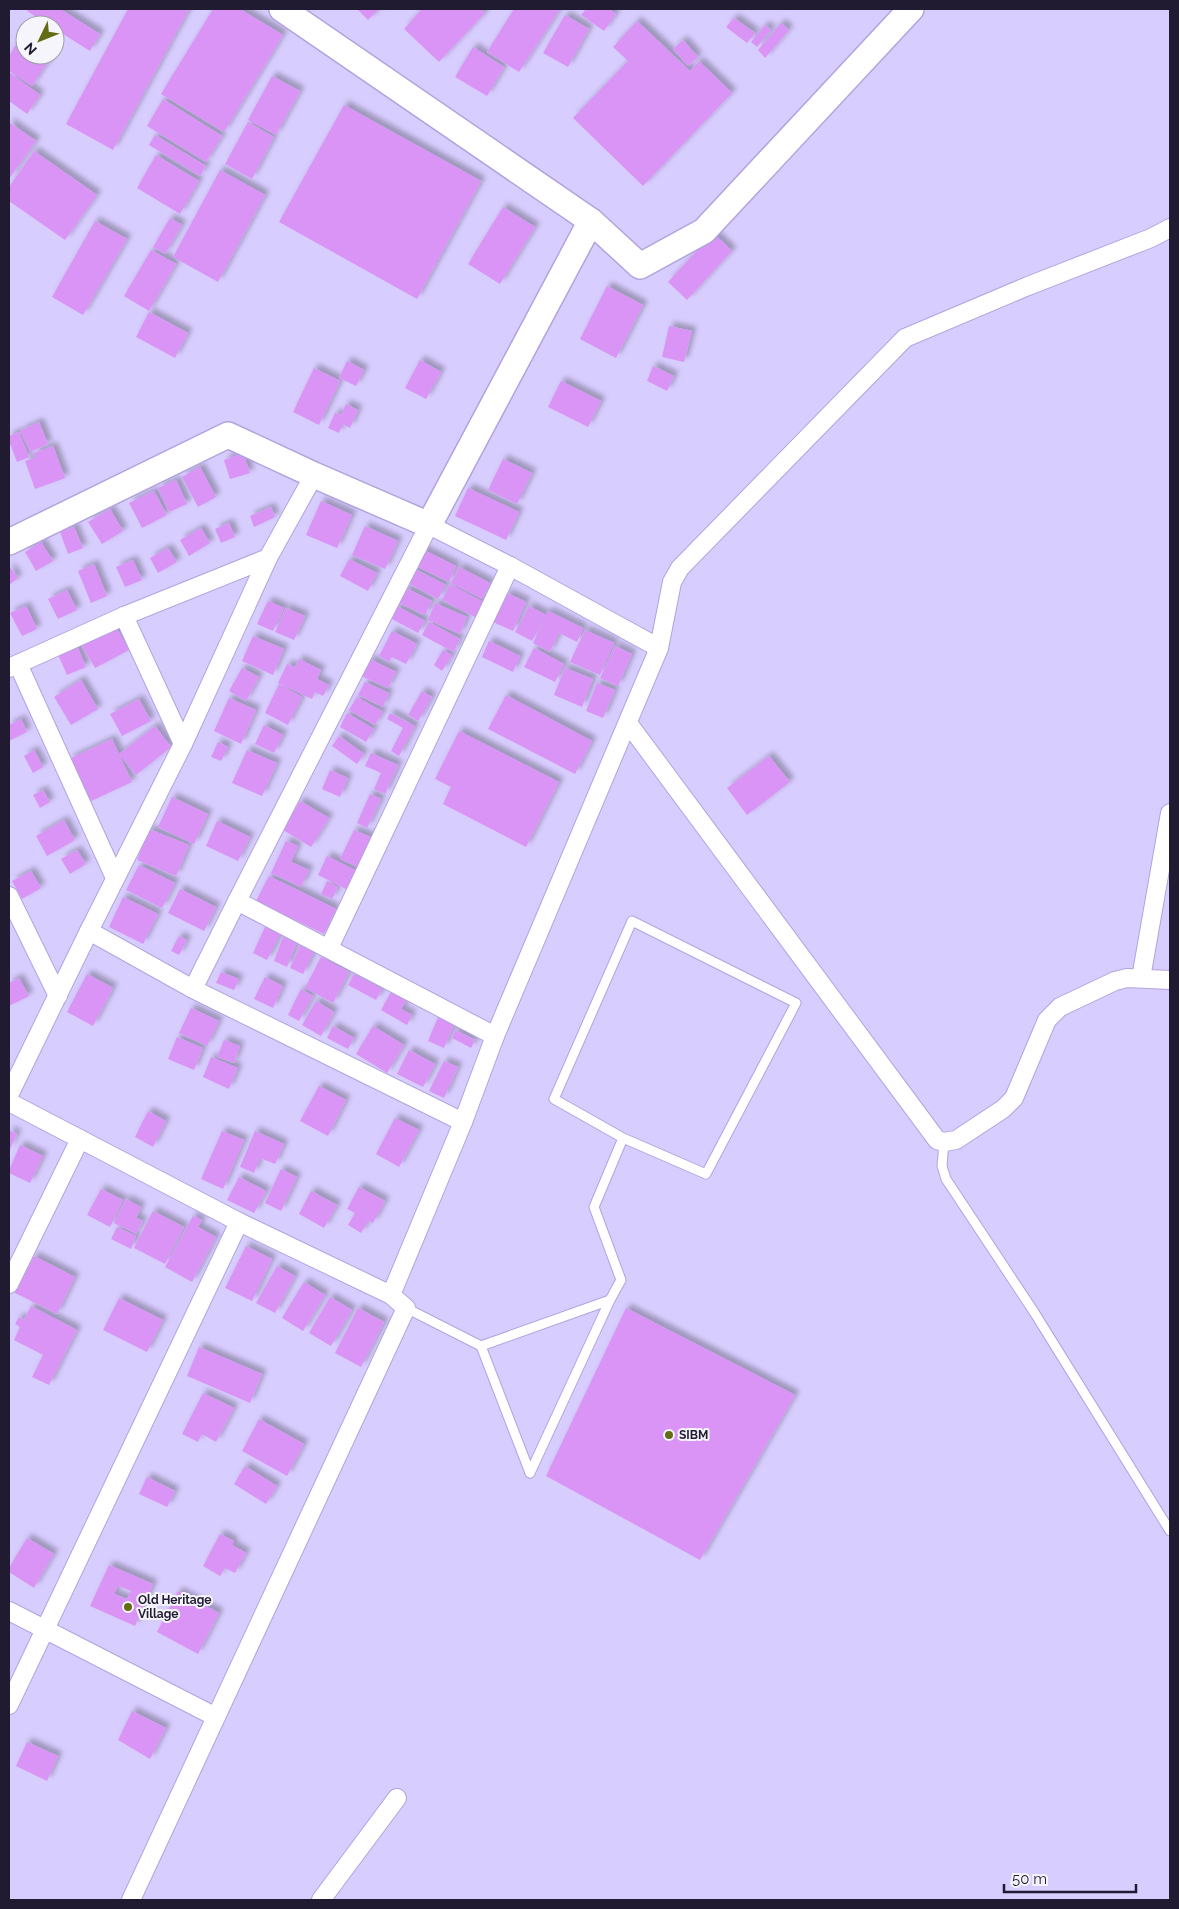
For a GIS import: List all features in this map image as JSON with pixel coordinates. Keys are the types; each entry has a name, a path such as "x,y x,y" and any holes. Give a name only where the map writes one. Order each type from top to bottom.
{"street":[{"path":"282,9 591,222 640,266 704,231 911,9"},
{"path":"193,989 429,525 591,222"},
{"path":"391,1295 463,1122 495,1036 659,648 672,582 680,568 904,338 1028,286 1151,238 1170,228"},
{"path":"9,542 228,435 429,525 510,566 659,648"},
{"path":"9,1095 115,878 184,744 268,558 314,475"},
{"path":"115,878 14,666 124,616 268,558"},
{"path":"329,948 510,566"},
{"path":"124,616 184,744"},
{"path":"628,723 937,1140 944,1142 956,1140 1003,1109 1014,1098 1047,1020 1060,1007 1115,981 1127,978 1170,980"},
{"path":"1141,978 1170,813"},
{"path":"9,896 58,996"},
{"path":"237,901 495,1036"},
{"path":"89,931 193,989 463,1122"},
{"path":"9,1102 239,1222 391,1295 406,1308 130,1900"},
{"path":"9,1284 80,1139"},
{"path":"9,1705 239,1222"},
{"path":"9,1611 216,1717"},
{"path":"321,1900 397,1798"}],"lane":[{"path":"632,921 796,1003 706,1174 623,1138 554,1099 632,921"},
{"path":"406,1308 481,1346 530,1473 621,1280 594,1207 623,1138"},
{"path":"944,1142 942,1166 946,1179 1034,1312 1170,1531"},
{"path":"481,1346 610,1300"}],"building":[{"path":"29,9 60,9 100,34 90,51 65,35 65,15 33,15 27,11"},
{"path":"128,9 189,9 113,150 66,124"},
{"path":"213,9 240,9 283,35 224,132 161,94"},
{"path":"357,9 379,9 368,20"},
{"path":"422,9 480,9 485,13 439,62 404,29"},
{"path":"514,9 560,9 519,72 487,52"},
{"path":"586,9 609,9 616,14 604,31 581,15"},
{"path":"565,15 589,29 568,67 543,53"},
{"path":"734,18 755,33 747,43 726,27"},
{"path":"637,21 690,71 699,61 732,93 643,186 573,118 628,61 613,47"},
{"path":"781,23 789,30 765,58 758,50"},
{"path":"765,25 771,30 757,47 751,42"},
{"path":"683,40 698,57 688,66 673,49"},
{"path":"15,46 15,65 46,65 32,86 9,71 9,56"},
{"path":"473,47 504,67 487,96 455,77"},
{"path":"9,72 40,95 27,114 9,101"},
{"path":"272,76 300,91 276,135 248,120"},
{"path":"163,99 222,136 206,162 147,126"},
{"path":"344,105 481,181 417,299 279,222"},
{"path":"9,122 36,141 9,179"},
{"path":"248,122 274,137 252,179 225,164"},
{"path":"155,135 206,166 200,176 149,145"},
{"path":"34,151 97,195 65,240 9,201 9,187"},
{"path":"156,155 199,181 180,214 137,188"},
{"path":"220,170 265,195 218,282 173,257"},
{"path":"503,207 535,227 500,284 468,264"},
{"path":"170,218 182,225 165,254 153,247"},
{"path":"95,221 127,239 83,315 52,297"},
{"path":"713,233 732,251 687,300 668,282"},
{"path":"151,250 176,264 149,311 124,296"},
{"path":"607,286 643,305 616,358 580,339"},
{"path":"149,312 188,333 175,358 136,337"},
{"path":"669,326 692,331 684,362 662,357"},
{"path":"420,360 441,372 426,399 405,388"},
{"path":"347,361 364,370 356,386 339,378"},
{"path":"653,366 674,376 667,391 647,381"},
{"path":"314,368 340,381 319,425 293,412"},
{"path":"561,381 601,401 588,427 548,407"},
{"path":"346,404 358,410 350,428 343,424 339,433 328,428 335,413 341,415"},
{"path":"39,422 48,444 30,452 20,431"},
{"path":"19,432 29,457 17,462 9,436"},
{"path":"53,446 65,478 35,489 25,461 35,458 34,453"},
{"path":"243,453 250,473 230,479 224,460"},
{"path":"503,459 532,473 517,504 488,490"},
{"path":"200,467 216,497 198,507 182,477"},
{"path":"176,480 187,504 169,512 158,488"},
{"path":"468,488 519,512 506,540 455,516"},
{"path":"154,491 167,515 142,528 129,503"},
{"path":"321,501 352,515 337,548 306,535"},
{"path":"271,507 275,517 254,527 250,516"},
{"path":"110,509 123,531 102,544 88,522"},
{"path":"229,523 235,537 221,543 215,529"},
{"path":"365,526 398,541 385,569 352,555"},
{"path":"74,527 83,548 68,554 60,532"},
{"path":"201,528 210,543 189,556 180,540"},
{"path":"41,542 53,561 36,571 25,552"},
{"path":"168,548 177,562 158,573 150,558"},
{"path":"422,549 456,566 449,582 414,565"},
{"path":"349,559 377,573 368,591 340,576"},
{"path":"133,560 142,580 125,587 116,567"},
{"path":"94,564 107,596 91,603 78,571"},
{"path":"9,566 18,578 9,585"},
{"path":"459,567 490,583 482,599 451,583"},
{"path":"413,568 446,585 438,599 406,582"},
{"path":"450,584 483,602 475,617 442,600"},
{"path":"406,588 432,601 425,615 399,603"},
{"path":"67,590 77,610 58,619 48,599"},
{"path":"507,593 526,602 513,631 493,622"},
{"path":"268,601 284,608 273,631 257,624"},
{"path":"435,603 467,617 460,634 428,620"},
{"path":"26,606 37,629 22,636 10,613"},
{"path":"397,606 425,621 418,633 390,618"},
{"path":"529,606 546,615 532,641 515,632"},
{"path":"286,608 305,616 294,640 275,632"},
{"path":"548,611 583,628 577,642 559,633 550,652 533,643"},
{"path":"113,622 129,650 95,668 79,641"},
{"path":"429,622 460,639 453,652 422,635"},
{"path":"585,630 614,643 600,675 570,662"},
{"path":"392,631 417,644 406,664 392,657 389,662 379,656"},
{"path":"253,636 284,649 273,675 242,661"},
{"path":"75,641 86,667 67,675 56,650"},
{"path":"489,641 520,656 513,672 482,657"},
{"path":"615,646 632,654 618,686 600,678"},
{"path":"534,648 564,664 555,682 524,667"},
{"path":"443,650 452,655 442,671 434,665"},
{"path":"299,659 321,670 317,679 329,685 323,696 315,692 312,699 278,683 287,664 295,667"},
{"path":"370,659 396,672 388,688 361,676"},
{"path":"242,668 259,677 246,701 229,691"},
{"path":"565,668 593,679 582,707 554,695"},
{"path":"81,680 98,709 71,725 54,697"},
{"path":"365,682 389,693 383,707 358,695"},
{"path":"597,683 615,690 603,718 586,711"},
{"path":"279,684 302,697 288,725 265,713"},
{"path":"422,691 432,697 418,721 408,715"},
{"path":"506,695 592,741 575,774 488,729"},
{"path":"357,697 383,712 375,725 349,710"},
{"path":"229,698 256,710 241,744 214,731"},
{"path":"139,699 151,721 122,736 110,714"},
{"path":"347,713 374,729 366,742 340,727"},
{"path":"390,713 415,726 399,756 391,751 403,728 387,719"},
{"path":"21,719 27,732 9,741 9,725"},
{"path":"264,725 283,735 274,753 255,744"},
{"path":"155,726 171,747 136,775 119,754"},
{"path":"459,731 559,782 526,847 443,804 451,787 435,779"},
{"path":"339,736 364,754 357,764 332,746"},
{"path":"112,739 132,782 89,802 69,759"},
{"path":"218,742 228,747 221,761 211,757"},
{"path":"34,750 43,767 33,773 24,756"},
{"path":"247,750 277,763 262,796 232,783"},
{"path":"371,753 398,765 385,794 374,789 381,773 365,766"},
{"path":"769,756 790,782 747,815 727,788"},
{"path":"330,770 348,778 340,797 322,789"},
{"path":"43,790 50,802 40,808 33,795"},
{"path":"370,794 381,799 367,828 357,823"},
{"path":"172,797 208,814 194,844 158,827"},
{"path":"300,801 329,818 311,847 283,830"},
{"path":"64,820 75,840 47,856 36,836"},
{"path":"217,821 250,837 238,861 206,846"},
{"path":"149,829 189,845 176,876 137,860"},
{"path":"354,830 373,838 358,867 340,859"},
{"path":"286,841 298,846 291,862 309,870 301,887 271,873"},
{"path":"77,850 86,864 70,874 61,859"},
{"path":"327,856 357,871 348,890 318,875"},
{"path":"139,865 175,883 162,908 126,890"},
{"path":"31,871 41,888 22,899 12,881"},
{"path":"269,876 336,909 324,934 256,901"},
{"path":"327,881 338,887 332,899 321,894"},
{"path":"180,889 216,907 204,931 168,913"},
{"path":"123,897 158,914 143,944 109,927"},
{"path":"265,927 280,934 267,960 253,953"},
{"path":"179,936 187,940 179,955 171,951"},
{"path":"283,937 297,942 287,967 274,961"},
{"path":"300,945 314,951 303,974 290,968"},
{"path":"321,957 349,972 333,1003 305,988"},
{"path":"221,972 239,979 234,990 216,983"},
{"path":"87,974 113,988 93,1026 67,1012"},
{"path":"354,974 382,989 376,1000 348,985"},
{"path":"265,977 283,986 273,1008 254,999"},
{"path":"19,978 29,996 9,1006 9,983"},
{"path":"301,989 313,996 299,1021 288,1015"},
{"path":"391,992 406,1001 401,1009 412,1015 407,1025 381,1010"},
{"path":"316,1001 334,1012 321,1036 302,1025"},
{"path":"191,1008 219,1021 207,1046 179,1033"},
{"path":"439,1015 455,1022 444,1048 428,1041"},
{"path":"333,1026 354,1038 348,1049 327,1038"},
{"path":"373,1026 404,1045 387,1073 356,1054"},
{"path":"455,1030 475,1040 471,1048 452,1038"},
{"path":"177,1037 203,1048 194,1070 168,1059"},
{"path":"224,1040 240,1046 234,1063 217,1057"},
{"path":"409,1050 435,1064 423,1087 397,1074"},
{"path":"211,1057 238,1068 229,1089 203,1077"},
{"path":"444,1061 458,1067 444,1098 429,1091"},
{"path":"319,1086 346,1100 328,1136 300,1121"},
{"path":"148,1111 166,1121 153,1147 135,1137"},
{"path":"395,1118 419,1130 399,1167 376,1154"},
{"path":"9,1130 17,1134 9,1151"},
{"path":"222,1131 244,1140 223,1189 201,1179"},
{"path":"255,1131 284,1144 275,1164 260,1158 254,1173 240,1167"},
{"path":"20,1145 43,1156 30,1183 9,1173"},
{"path":"281,1169 297,1177 281,1211 265,1203"},
{"path":"239,1177 266,1191 254,1213 227,1200"},
{"path":"359,1187 385,1201 373,1223 368,1221 361,1233 348,1225 355,1213 347,1209"},
{"path":"101,1189 123,1200 110,1227 87,1215"},
{"path":"311,1191 337,1205 324,1228 299,1214"},
{"path":"126,1199 141,1207 136,1218 143,1221 136,1234 114,1223"},
{"path":"153,1211 184,1227 165,1264 134,1248"},
{"path":"193,1216 202,1220 198,1227 216,1237 192,1282 165,1267"},
{"path":"117,1227 136,1236 131,1249 111,1239"},
{"path":"246,1246 272,1259 252,1301 225,1288"},
{"path":"34,1256 75,1277 57,1314 15,1293"},
{"path":"277,1266 295,1276 275,1313 256,1303"},
{"path":"304,1282 325,1295 303,1331 282,1318"},
{"path":"330,1297 352,1310 331,1346 309,1333"},
{"path":"119,1298 163,1320 147,1352 103,1330"},
{"path":"31,1306 77,1330 49,1385 32,1377 43,1355 14,1340 20,1327 15,1324 19,1317 24,1320"},
{"path":"358,1308 384,1322 361,1367 335,1353"},
{"name":"SIBM","path":"626,1308 795,1395 700,1560 546,1476"},
{"path":"199,1347 262,1374 250,1403 187,1376"},
{"path":"203,1393 234,1408 216,1442 202,1434 198,1442 182,1434"},
{"path":"259,1419 304,1444 287,1476 242,1451"},
{"path":"245,1466 277,1486 266,1504 234,1484"},
{"path":"147,1477 175,1491 167,1507 139,1494"},
{"path":"220,1534 234,1541 232,1545 246,1553 235,1573 225,1568 220,1576 203,1566"},
{"path":"27,1538 54,1554 34,1588 9,1572 9,1568"},
{"path":"109,1565 153,1584 135,1626 90,1606","holes":["118,1586 131,1591 127,1599 114,1594"]},
{"path":"178,1591 219,1613 198,1654 157,1632"},
{"path":"132,1711 166,1728 150,1759 118,1740"},
{"path":"27,1742 58,1756 47,1781 16,1766"}],"place":[{"name":"SIBM","path":"669,1435"},
{"name":"Old Heritage Village","path":"128,1607"}]}
